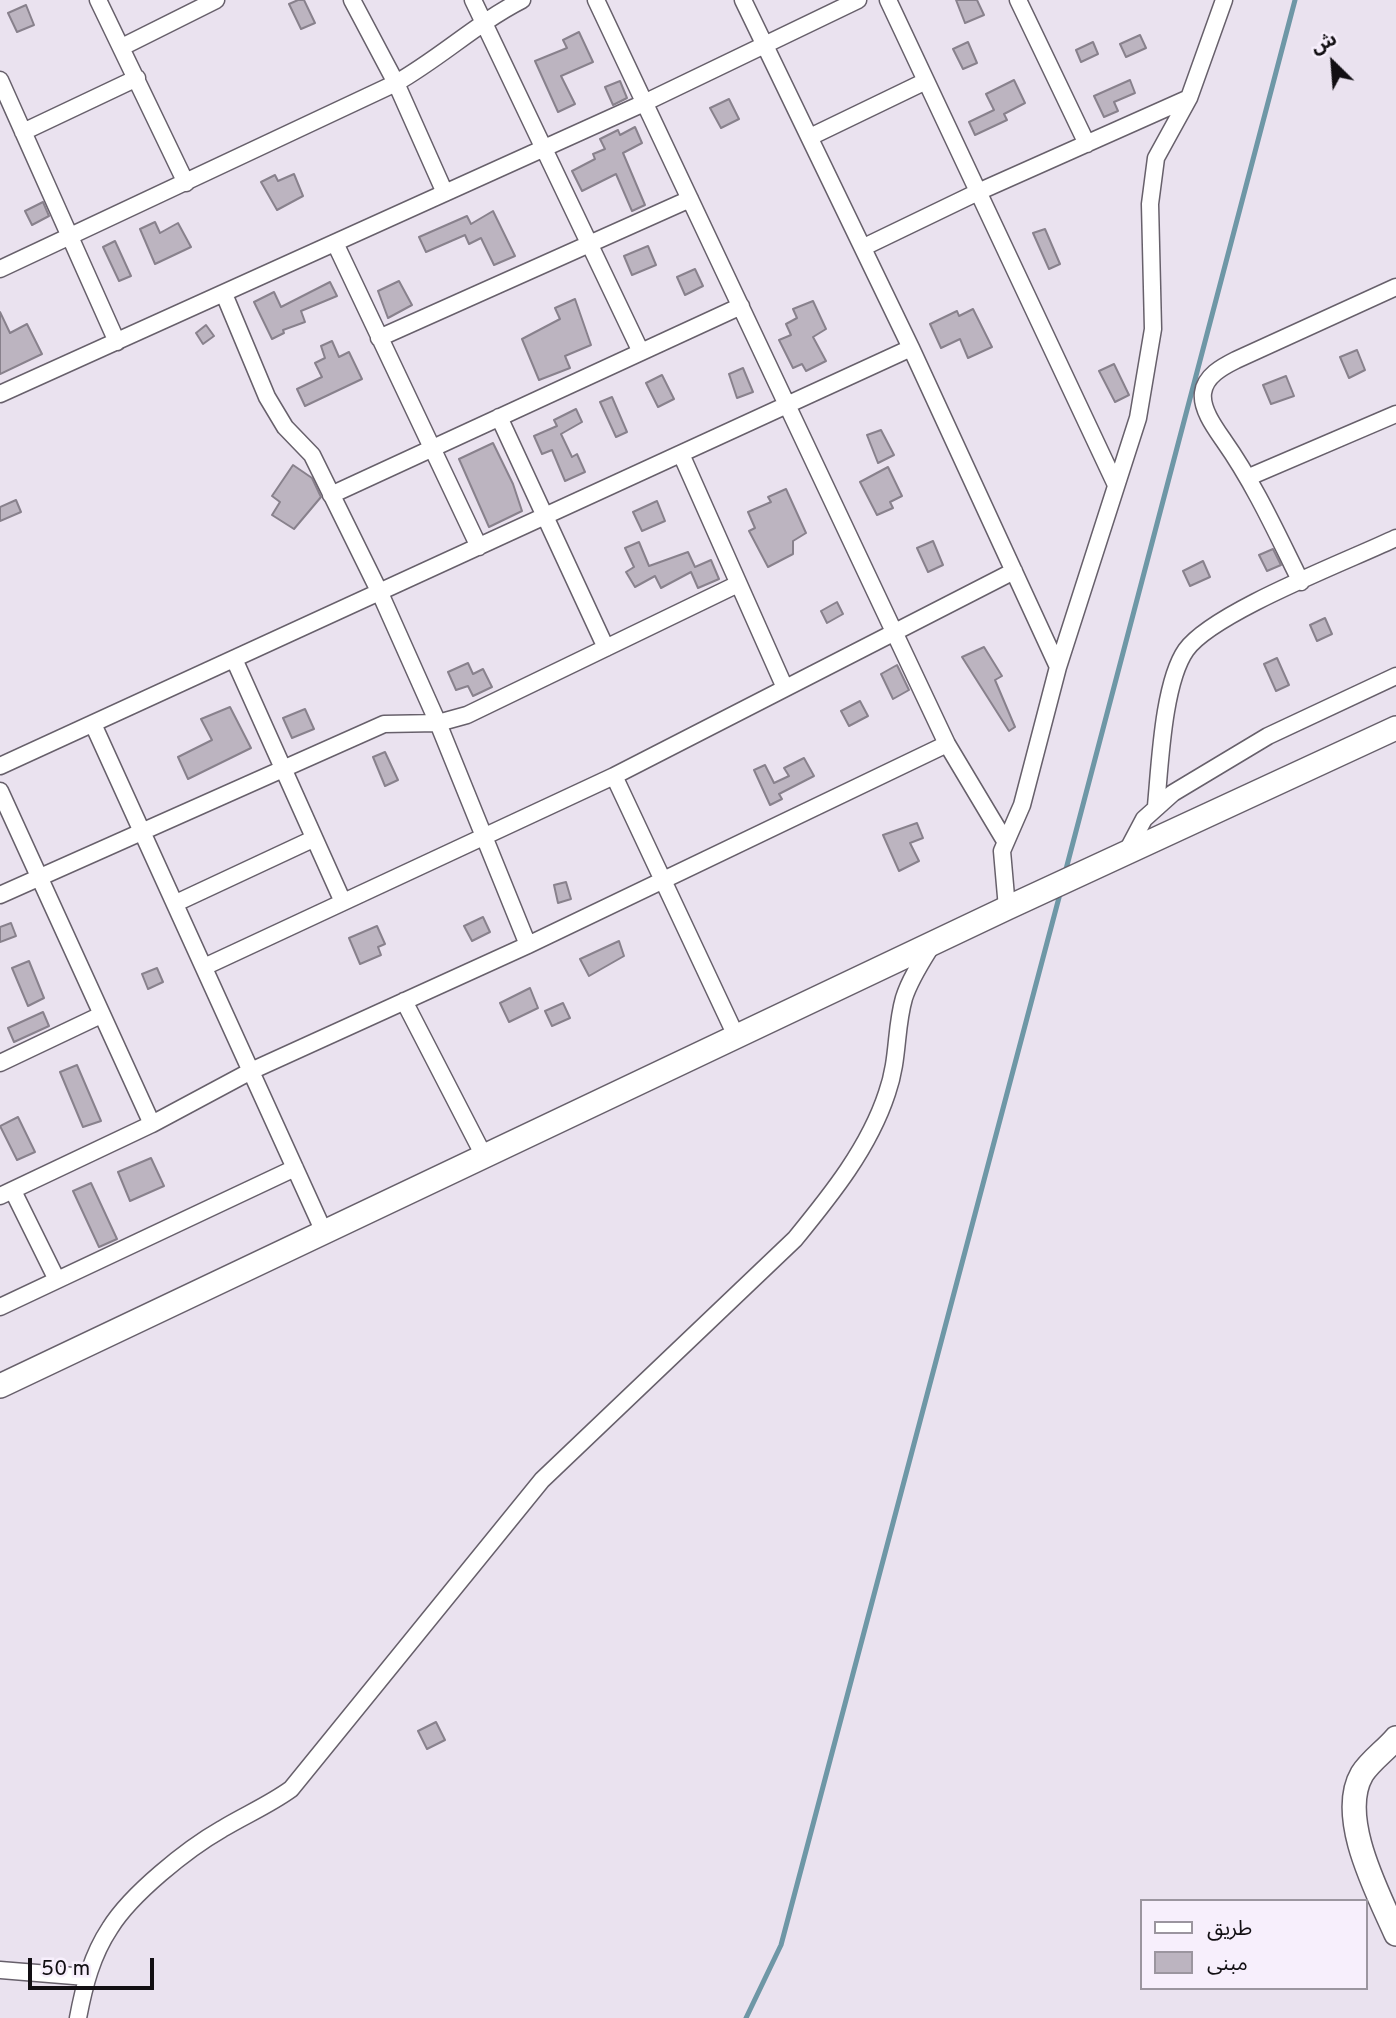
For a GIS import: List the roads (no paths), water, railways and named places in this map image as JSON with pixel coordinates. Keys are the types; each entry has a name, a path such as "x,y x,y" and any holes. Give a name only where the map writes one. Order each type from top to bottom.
{"main road":[{"path":"0,1386 1007,908 1396,728"},
{"path":"1396,1738 1362,1775 1353,1812 1368,1871 1396,1934"}],"street":[{"path":"98,0 187,183"},
{"path":"122,47 216,0"},
{"path":"352,0 396,83 445,193"},
{"path":"473,0 640,351"},
{"path":"0,269 396,83 430,63 483,21 522,0"},
{"path":"596,0 947,744 1005,841"},
{"path":"743,0 864,247 1058,667"},
{"path":"0,394 644,103 858,0"},
{"path":"888,0 1116,485"},
{"path":"1018,0 1087,144"},
{"path":"1007,908 1001,860 1005,841 1022,805 1058,667 1138,418 1153,329 1150,204 1156,158 1189,99 1224,0"},
{"path":"23,132 137,78"},
{"path":"0,80 4,99 23,132 117,342"},
{"path":"810,137 926,81"},
{"path":"864,247 978,192 1189,99"},
{"path":"379,338 690,199"},
{"path":"335,243 479,547"},
{"path":"1301,582 1249,477 1214,426 1203,395 1206,383 1218,370 1236,359 1396,287"},
{"path":"224,294 267,397 285,427 312,456 380,593 438,723 528,945"},
{"path":"331,495 741,306"},
{"path":"0,766 911,348"},
{"path":"1249,477 1396,414"},
{"path":"499,417 606,648"},
{"path":"681,454 785,688"},
{"path":"1156,806 1173,679 1185,651 1203,632 1396,538"},
{"path":"204,968 614,776 1014,570"},
{"path":"0,895 282,767 384,724 438,723 467,715 738,584"},
{"path":"234,659 343,902"},
{"path":"1126,853 1144,819 1156,806 1268,736 1396,676"},
{"path":"93,724 324,1233"},
{"path":"57,1280 6,1193 152,1124 251,1071 528,945 947,744"},
{"path":"614,776 737,1038"},
{"path":"0,791 152,1124"},
{"path":"176,903 313,839"},
{"path":"78,2018 86,1977 110,1926 157,1877 220,1830 265,1808 291,1789 542,1480 795,1239 830,1196 859,1152 887,1096 898,1057 905,996 932,945"},
{"path":"404,1001 484,1156"},
{"path":"0,1063 102,1016"},
{"path":"0,1307 295,1168"},
{"path":"0,1970 86,1977"}],"waterway":[{"path":"1065,873 1295,0"},
{"path":"746,2018 781,1945 1061,890"}]}
